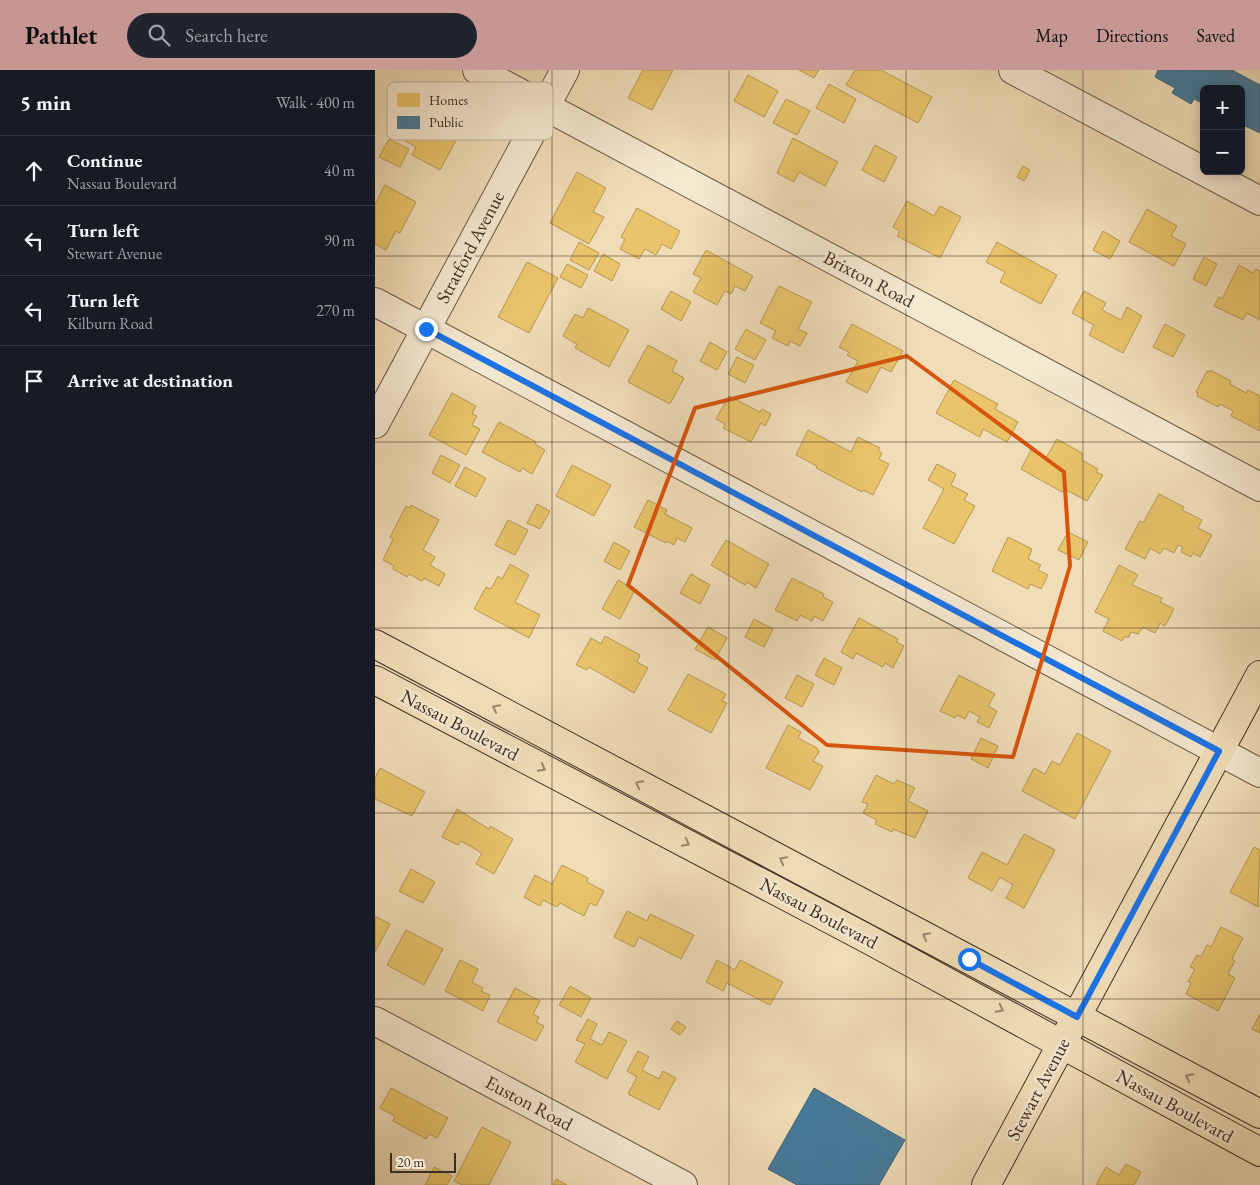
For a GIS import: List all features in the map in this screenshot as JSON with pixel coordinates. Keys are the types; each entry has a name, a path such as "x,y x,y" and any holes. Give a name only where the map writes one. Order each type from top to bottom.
{"main road":[{"name":"Nassau Boulevard","path":"375,644 1260,1114"},
{"name":"Stewart Avenue","path":"986,1185 1260,675"},
{"name":"Nassau Boulevard","path":"375,680 1062,1043 1260,1152"}],"street":[{"name":"Brixton Road","path":"477,70 500,82"},
{"name":"Stratford Avenue","path":"553,93 565,70"},
{"path":"1013,70 1260,201"},
{"name":"Brixton Road","path":"553,110 1260,487"},
{"name":"Stratford Avenue","path":"375,424 528,140"},
{"path":"375,302 1260,773"},
{"name":"Euston Road","path":"375,1021 683,1185"}],"highlighted area":[{"path":"907,356 1064,472 1070,566 1013,757 827,745 628,585 695,408"}],"building: Homes":[{"path":"643,70 673,70 652,110 628,98"},
{"path":"799,70 819,70 814,78"},
{"path":"855,70 881,70 932,97 918,123 846,85"},
{"path":"748,75 778,91 764,117 734,101"},
{"path":"829,84 856,99 844,123 816,108"},
{"path":"786,99 810,111 797,135 773,123"},
{"path":"793,138 838,162 825,186 799,172 794,182 777,173"},
{"path":"388,140 409,149 400,167 379,157"},
{"path":"456,140 440,170 412,155 416,147 405,141"},
{"path":"875,145 897,157 884,182 862,170"},
{"path":"1023,166 1030,170 1024,181 1017,177"},
{"path":"577,172 606,188 593,212 604,217 589,244 550,223"},
{"path":"385,185 416,202 400,233 396,231 386,250 375,244 375,204"},
{"path":"907,201 934,216 940,206 961,217 940,258 897,236 900,231 893,227"},
{"path":"637,208 680,231 671,249 662,244 656,255 645,249 639,259 620,249 625,239 621,237"},
{"path":"1147,209 1177,226 1171,236 1186,244 1174,266 1129,242"},
{"path":"1103,231 1120,241 1110,259 1093,250"},
{"path":"579,242 599,253 589,270 570,260"},
{"path":"997,242 1057,275 1041,304 1000,282 1005,272 986,262"},
{"path":"706,250 753,276 745,291 735,286 731,294 725,291 717,305 693,292 701,278 693,274"},
{"path":"603,254 620,264 612,281 594,271"},
{"path":"1204,257 1217,264 1206,286 1193,279"},
{"path":"527,262 558,278 529,333 498,317"},
{"path":"567,264 588,275 581,288 560,277"},
{"path":"1239,265 1253,273 1256,269 1260,271 1260,320 1247,313 1243,320 1214,306 1219,297 1222,299"},
{"path":"779,286 812,302 798,329 807,333 800,346 790,341 788,346 772,338 776,331 760,323"},
{"path":"671,291 691,302 681,321 661,309"},
{"path":"1084,291 1106,303 1102,310 1121,320 1127,307 1142,316 1123,353 1089,335 1094,325 1072,313"},
{"path":"588,308 629,330 609,367 575,348 577,344 563,336 575,314 583,318"},
{"path":"852,324 903,351 891,372 881,367 867,393 846,382 858,361 847,355 849,352 839,347"},
{"path":"1165,324 1185,335 1173,357 1153,347"},
{"path":"746,329 766,340 755,360 735,349"},
{"path":"710,342 727,352 717,370 700,361"},
{"path":"648,345 677,361 672,371 684,378 670,404 628,382"},
{"path":"737,357 754,365 745,383 728,374"},
{"path":"1210,370 1231,381 1230,384 1246,393 1248,390 1260,396 1260,431 1231,416 1233,411 1220,404 1218,407 1197,396 1198,393 1196,392 1207,371 1209,372"},
{"path":"954,380 998,404 995,409 1018,422 1007,442 983,429 980,437 936,413"},
{"path":"452,393 476,406 472,414 477,416 472,425 480,429 466,455 429,435"},
{"path":"729,396 760,412 762,409 771,414 765,426 761,423 751,442 723,428 725,424 716,419"},
{"path":"499,422 536,442 535,444 545,450 532,474 522,468 520,472 482,452"},
{"path":"808,430 851,452 858,437 880,448 878,451 882,453 879,459 889,464 873,495 863,490 862,492 816,468 817,466 796,455"},
{"path":"1057,439 1082,453 1082,460 1098,469 1096,472 1103,475 1087,501 1064,489 1062,492 1021,469 1031,450 1046,458"},
{"path":"441,455 460,465 450,483 432,473"},
{"path":"937,464 956,474 951,485 968,494 964,500 975,506 954,544 923,528 944,489 928,480"},
{"path":"572,465 611,485 594,516 556,496"},
{"path":"465,467 486,478 476,497 455,486"},
{"path":"1159,494 1184,507 1182,510 1202,520 1198,528 1212,535 1200,557 1193,553 1191,557 1181,552 1183,547 1178,545 1174,553 1164,548 1160,554 1150,548 1145,559 1125,549 1140,521 1143,523"},
{"path":"648,500 667,510 665,514 692,528 685,542 677,538 674,545 667,541 666,543 634,527"},
{"path":"537,504 550,511 540,529 527,523"},
{"path":"411,505 439,520 423,550 435,557 430,565 445,574 439,586 424,578 422,581 409,574 407,577 393,569 394,566 383,560 393,539 390,537 406,506 410,508"},
{"path":"508,520 528,530 515,555 495,545"},
{"path":"1068,532 1088,542 1079,560 1058,550"},
{"path":"1008,537 1032,549 1028,559 1041,565 1038,570 1048,575 1041,589 1030,584 1028,589 992,571"},
{"path":"726,540 769,564 756,588 747,582 745,585 711,565"},
{"path":"614,542 630,551 620,570 604,561"},
{"path":"510,564 529,575 515,602 540,615 529,638 474,609 486,587 491,589 498,576 502,579"},
{"path":"1119,565 1138,575 1132,585 1162,598 1160,602 1174,609 1165,626 1160,623 1155,633 1143,627 1138,634 1131,632 1129,637 1124,637 1122,641 1103,631 1109,619 1095,612"},
{"path":"691,574 710,585 700,604 680,593"},
{"path":"792,578 824,594 823,597 833,602 823,621 814,616 812,621 800,615 797,621 775,610"},
{"path":"618,580 635,590 620,619 602,609"},
{"path":"859,618 898,639 896,642 904,646 893,668 885,663 883,667 856,653 853,659 841,652"},
{"path":"754,619 773,629 764,647 745,637"},
{"path":"708,627 727,638 715,660 695,649"},
{"path":"605,636 640,655 637,662 648,668 634,693 589,667 587,670 576,665 591,638 601,644"},
{"path":"824,658 842,668 834,685 815,675"},
{"path":"688,674 726,694 722,701 727,703 711,733 668,710"},
{"path":"797,675 814,684 802,707 785,698"},
{"path":"959,675 995,694 988,706 997,711 989,728 977,722 980,717 969,711 965,719 957,715 955,718 940,711"},
{"path":"788,725 801,732 798,738 817,748 819,752 813,761 823,766 810,790 766,768"},
{"path":"1077,733 1111,751 1075,819 1022,791 1034,768 1045,774 1052,761 1060,765"},
{"path":"981,738 998,746 988,768 971,759"},
{"path":"380,768 425,792 412,816 375,799 375,778"},
{"path":"876,775 894,784 897,780 915,788 908,801 928,811 915,838 893,829 892,832 875,824 877,820 863,813 868,804 862,802"},
{"path":"457,809 489,829 490,826 513,839 494,874 476,864 482,853 461,841 458,845 442,837"},
{"path":"1024,834 1055,850 1024,908 1006,898 1013,885 1000,877 992,891 968,878 982,852 1007,865"},
{"path":"1254,847 1260,850 1258,907 1230,892"},
{"path":"562,865 588,878 587,882 604,891 596,906 590,903 584,916 560,903 557,907 543,900 540,906 524,897 535,875 552,884"},
{"path":"411,869 435,882 423,903 399,891"},
{"path":"627,911 647,921 650,914 694,935 681,959 639,937 634,947 614,937"},
{"path":"375,916 390,924 375,952"},
{"path":"1221,927 1243,938 1232,959 1235,961 1228,974 1235,978 1218,1011 1186,994 1191,983 1188,982 1195,969 1190,967 1197,955 1201,957 1207,945 1211,947"},
{"path":"406,930 443,949 424,985 387,965"},
{"path":"460,960 478,969 472,982 483,988 481,991 490,995 483,1011 445,991"},
{"path":"717,960 735,970 740,960 783,982 770,1005 727,983 723,991 706,982"},
{"path":"570,986 591,998 581,1017 559,1005"},
{"path":"515,988 540,1001 533,1014 539,1017 536,1022 544,1026 536,1041 497,1022"},
{"path":"1260,1014 1260,1033 1252,1029"},
{"path":"588,1019 597,1024 590,1039 602,1045 609,1032 627,1041 607,1079 575,1062 585,1044 576,1040"},
{"path":"677,1021 686,1027 680,1035 671,1029"},
{"path":"638,1051 649,1057 642,1070 659,1079 663,1071 676,1078 659,1110 628,1094 637,1077 627,1071"},
{"path":"391,1088 448,1118 437,1138 429,1134 426,1139 393,1121 395,1116 380,1108"},
{"path":"482,1127 511,1142 489,1185 462,1185 454,1181"},
{"path":"1126,1164 1141,1172 1134,1185 1096,1185 1106,1167 1119,1175"},
{"path":"434,1167 452,1176 447,1185 425,1185"},
{"path":"556,1179 567,1185 553,1185"}],"building: Public":[{"path":"1158,70 1232,70 1260,85 1260,133 1245,126 1245,85 1200,85 1200,102 1194,99 1191,104 1172,93 1175,88 1155,77"},
{"path":"814,1088 905,1140 879,1185 797,1185 768,1169"}],"route":[{"path":"426,329 1219,751 1077,1017 969,959"}]}
